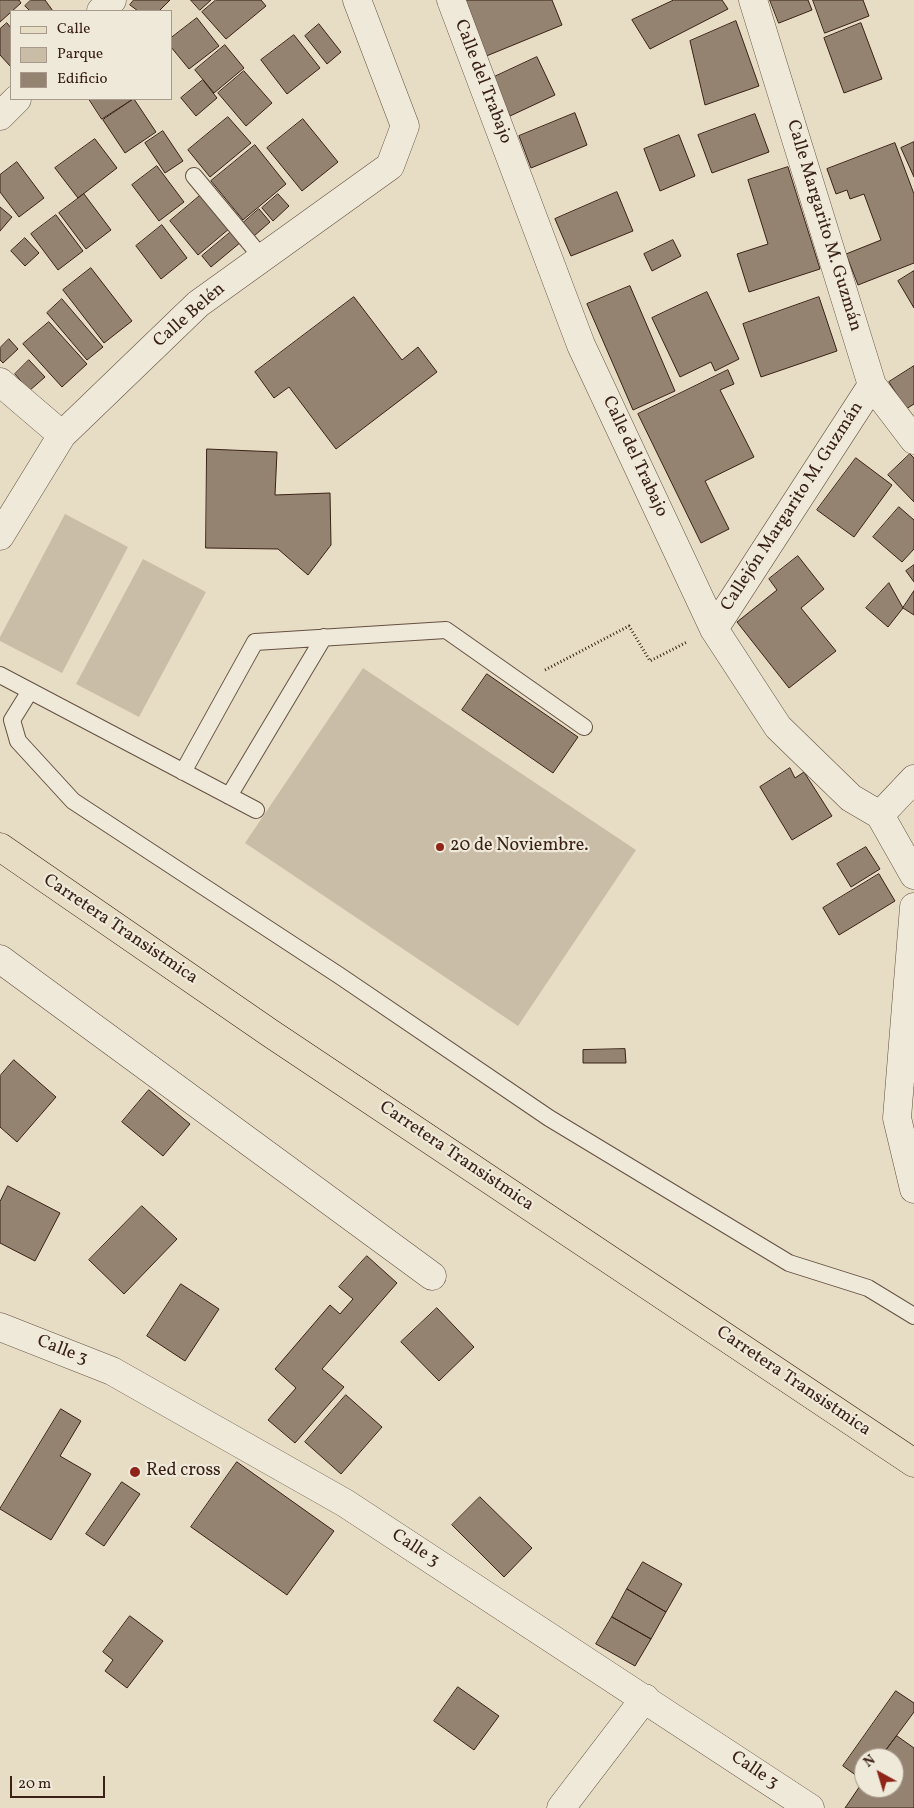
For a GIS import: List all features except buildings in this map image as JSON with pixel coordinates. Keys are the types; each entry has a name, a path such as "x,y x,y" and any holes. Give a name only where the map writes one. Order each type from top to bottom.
{"main road":[{"name":"Carretera Transistmica","path":"0,847 287,1044 914,1462"}],"street":[{"path":"102,10 112,0"},
{"name":"Calle Belén","path":"0,536 62,435 198,304 390,166 405,126 357,0"},
{"name":"Calle del Trabajo","path":"451,0 580,345 714,628 778,727 851,798 880,816"},
{"name":"Calle Margarito M. Guzmán","path":"753,0 872,385 914,440"},
{"path":"0,382 62,435"},
{"name":"Callejón Margarito M. Guzmán","path":"714,628 872,385"},
{"path":"914,779 880,816 914,875"},
{"path":"914,907 897,1118 914,1189"},
{"path":"0,959 432,1276"},
{"name":"Calle 3","path":"0,1327 112,1371 345,1504 645,1698 810,1808"},
{"path":"561,1808 645,1698"}],"lane":[{"path":"194,176 263,259"},
{"path":"183,772 255,642 446,630 584,727"},
{"path":"229,796 324,637"},
{"path":"0,675 256,810"},
{"path":"30,691 12,720 18,741 73,801 340,976 549,1118 790,1263 868,1288 914,1316"}],"path":[{"path":"521,682 629,626 650,661 714,628"}],"green space":[{"path":"65,514 128,547 62,673 0,641 0,637"},
{"path":"143,559 206,592 139,717 76,684"},
{"name":"20 de Noviembre.","path":"363,668 636,850 518,1026 245,843"}],"place":[{"name":"20 de Noviembre.","path":"440,847"},
{"name":"Red cross","path":"135,1472"}]}
